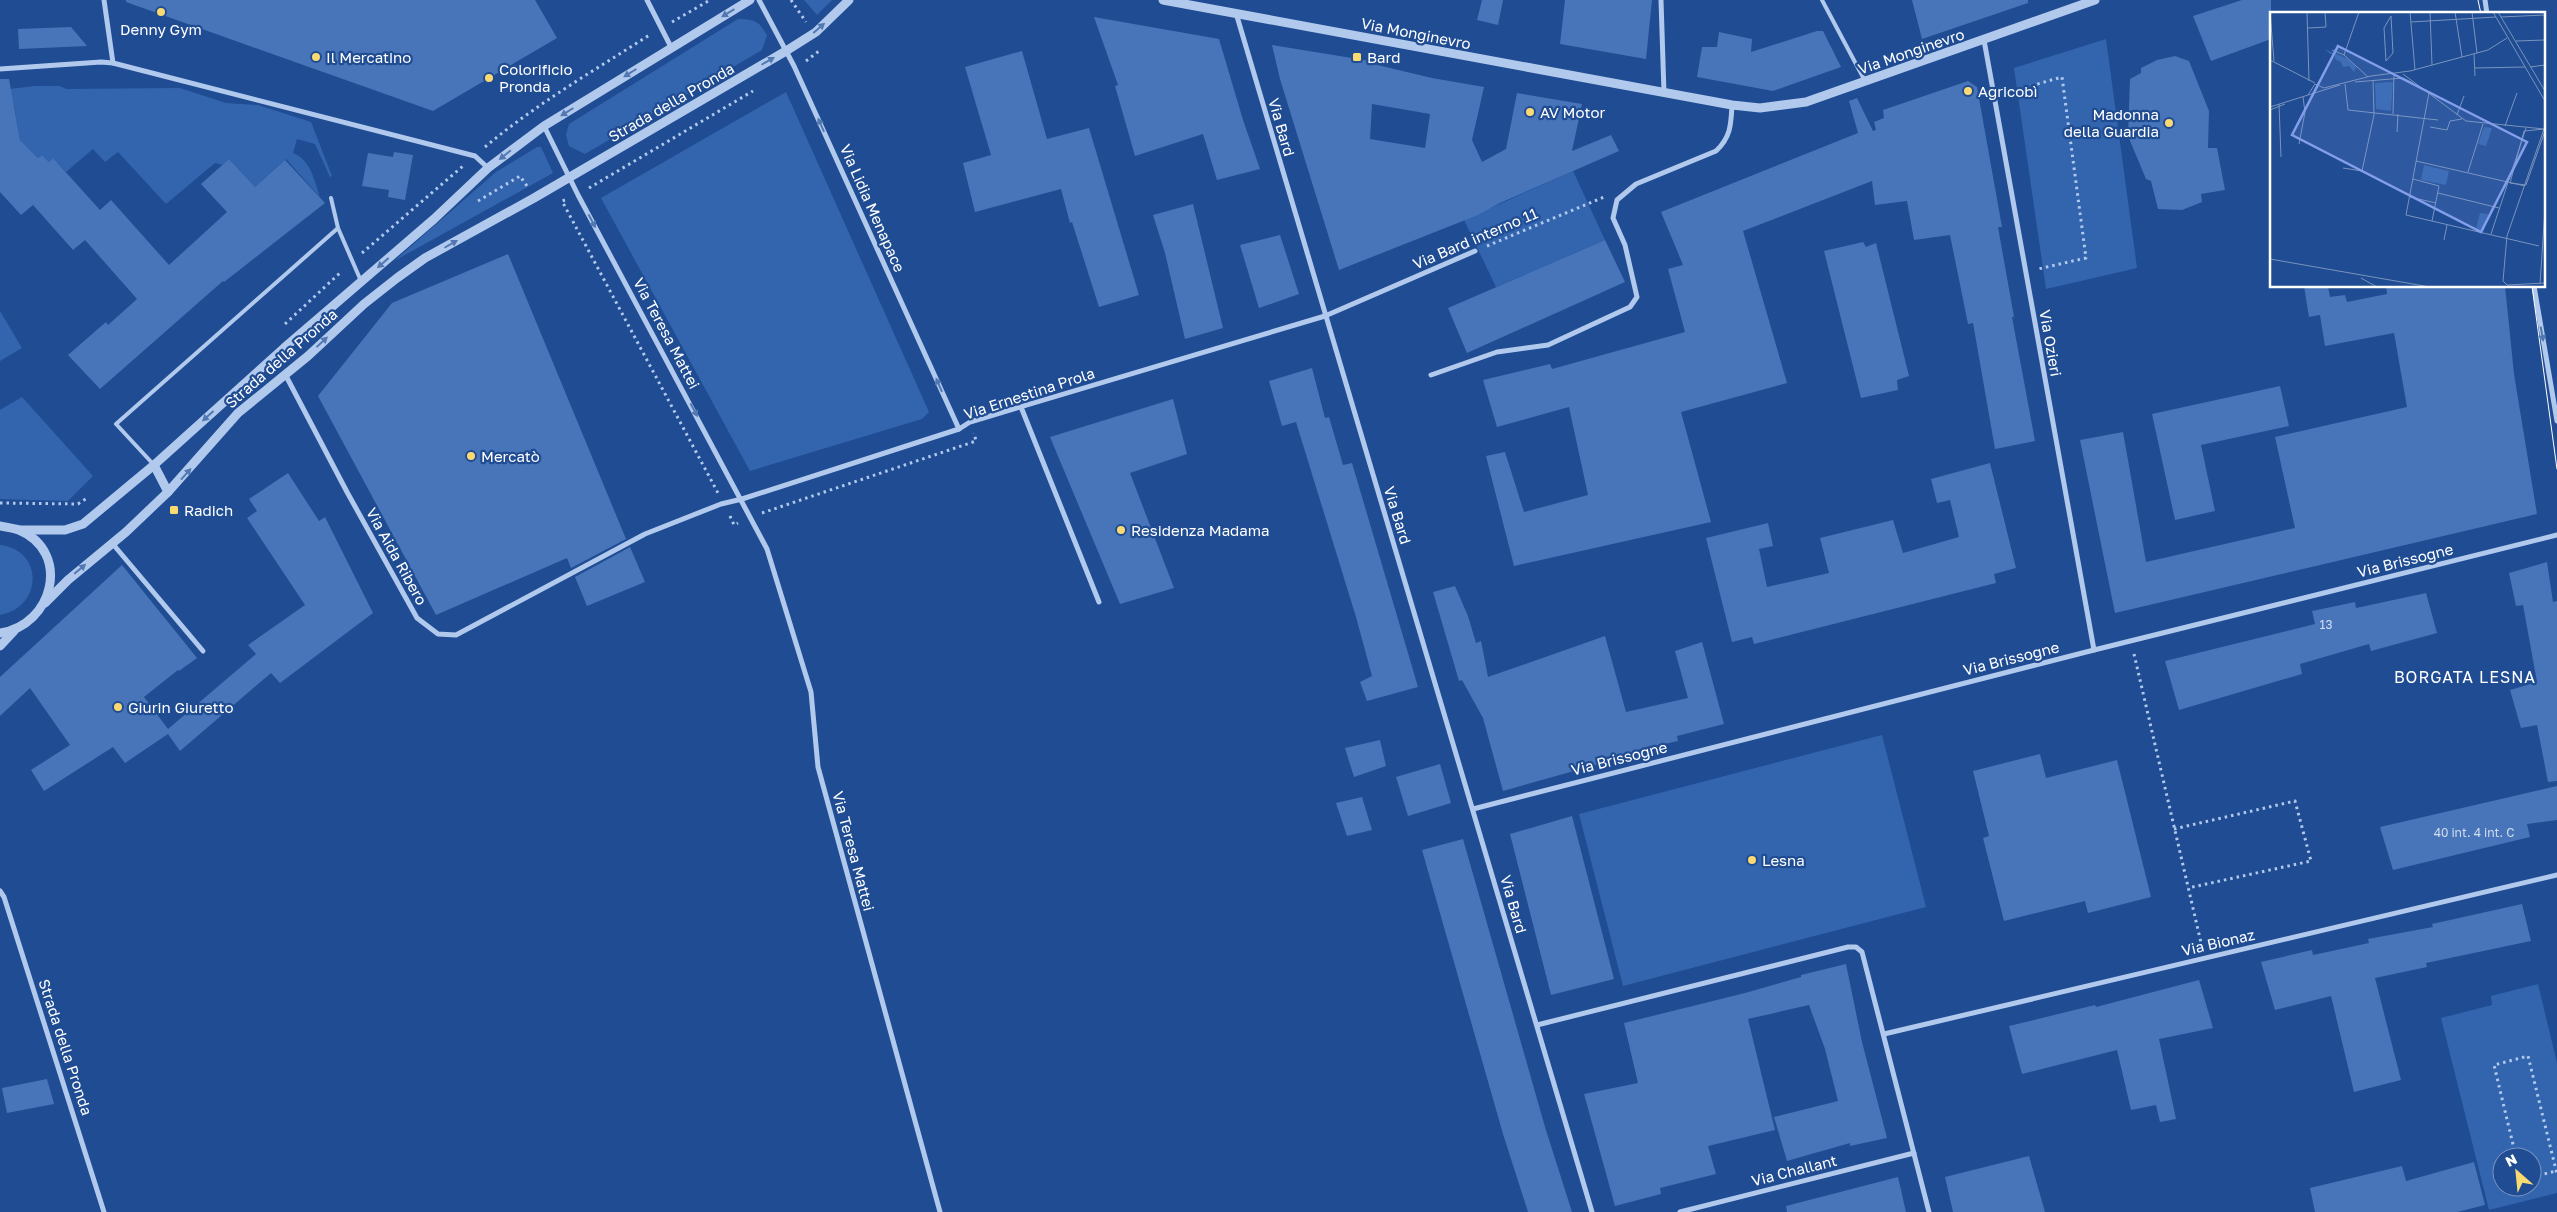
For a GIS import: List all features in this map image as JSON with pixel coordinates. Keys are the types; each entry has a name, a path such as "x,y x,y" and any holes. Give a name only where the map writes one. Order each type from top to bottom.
{"street":[{"path":"104,0 113,63"},
{"path":"646,0 671,47"},
{"name":"Strada della Pronda","path":"0,526 19,530 66,530 83,524 154,465 488,168 544,126 750,0"},
{"name":"Via Lidia Menapace","path":"759,0 794,66 959,429"},
{"name":"Strada della Pronda","path":"14,631 33,620 45,603 68,580 168,492 238,413 364,304 425,258 570,177 786,51 816,32 849,0"},
{"name":"Via Monginevro","path":"1163,0 1664,93 1760,108 1806,102 2095,0"},
{"path":"1661,0 1664,93"},
{"name":"Via Bard","path":"1236,13 1592,1212"},
{"name":"Via Ozieri","path":"1984,40 2094,650"},
{"path":"0,70 101,62 113,63 475,156 488,168"},
{"path":"1431,375 1497,352 1548,345 1630,307 1637,297 1624,245 1613,218 1617,200 1636,184 1716,151 1726,142 1730,134 1732,105"},
{"path":"544,126 570,177"},
{"name":"Via Teresa Mattei","path":"570,177 767,549 811,692 818,767 940,1212"},
{"name":"Via Bard interno 11","path":"1325,316 1475,251"},
{"path":"2534,288 2557,421"},
{"name":"Via Ernestina Prola","path":"742,499 959,429 970,422 1325,316"},
{"name":"Via Aida Ribero","path":"285,373 347,492 417,618 438,634 456,635 628,542 723,503"},
{"path":"1021,407 1099,602"},
{"path":"154,465 168,492"},
{"path":"723,503 742,499"},
{"path":"19,530 33,540 44,553 50,570 50,587 45,603"},
{"name":"Via Brissogne","path":"1473,809 2094,650 2557,535"},
{"path":"112,543 203,650"},
{"path":"0,633 14,631"},
{"path":"0,646 14,631"},
{"name":"Via Bionaz","path":"1884,1034 2557,874"},
{"name":"Strada della Pronda","path":"0,891 4,897 104,1212"},
{"path":"1537,1025 1848,947 1856,947 1862,952 1929,1212"},
{"name":"Via Challant","path":"1680,1212 1914,1153"}],"lane":[{"path":"1822,0 1865,82"},
{"path":"331,198 338,228 361,281"},
{"path":"154,465 116,424 338,228"}],"path":[{"path":"791,0 796,10 816,32 823,47 806,61 794,66"},
{"path":"806,61 809,67"},
{"path":"1994,96 2062,77 2086,258 2026,272"},
{"path":"761,86 578,195 562,201 734,525 750,517 976,441 970,422"},
{"name":"Via Bard interno 11","path":"1475,251 1609,195 1530,228"},
{"path":"2131,641 2204,958"},
{"path":"2174,829 2295,801 2312,861 2188,888"},
{"path":"2514,1147 2494,1065 2528,1056 2557,1172 2542,1175"}],"shaded area":[{"path":"804,0 832,0 817,15"},
{"path":"738,19 752,20 759,24 767,35 762,50 585,154 569,146 566,135 569,124"},
{"path":"2106,39 2137,268 2046,289 2014,68"},
{"path":"35,86 60,86 66,89 180,88 226,103 258,105 311,122 332,176 330,177 315,144 297,139 293,153 304,160 308,166 314,177 320,197 286,159 255,187 229,159 223,165 215,163 166,204 118,152 105,162 93,149 66,172 53,158 49,162 42,155 38,158 20,140 14,105 0,108 0,90"},
{"path":"786,92 929,412 922,419 750,471 601,198"},
{"path":"537,147 541,147 553,173 394,261 496,172"},
{"path":"1573,171 1605,240 1496,287 1464,220"},
{"path":"0,311 22,348 0,361"},
{"path":"22,397 93,476 68,501 0,499 0,410"},
{"path":"0,545 14,549 25,557 31,567 33,579 30,591 24,601 14,610 0,615"},
{"name":"Lesna","path":"1882,735 1926,907 1623,986 1579,814"},
{"path":"2538,984 2557,1063 2557,1193 2542,1197 2542,1147 2492,1147 2492,1197 2541,1197 2489,1210 2441,1018 2492,1005 2491,996"}],"building":[{"path":"126,0 535,0 557,38 433,111 126,2"},
{"path":"1482,0 1503,0 1498,25 1477,20"},
{"path":"1565,0 1652,0 1646,59 1560,44"},
{"path":"1912,0 2028,0 2028,3 1922,39"},
{"path":"2242,0 2271,0 2270,39 2211,61 2193,16"},
{"path":"1094,17 1219,39 1260,169 1217,180 1203,134 1135,156 1115,86 1118,85"},
{"path":"71,27 87,46 19,49 18,29"},
{"path":"1817,31 1823,31 1841,67 1773,91 1697,77 1702,47 1717,47 1719,32 1752,39 1751,52"},
{"path":"1272,45 1370,61 1369,63 1432,78 1484,87 1472,140 1482,162 1506,149 1517,93 1582,104 1572,151 1611,135 1619,151 1500,203 1478,215 1339,270 1280,79","holes":["1372,104 1430,114 1425,148 1370,139"]},
{"path":"1022,51 1047,139 1089,128 1139,295 1099,307 1072,222 1070,223 1061,189 975,212 963,163 991,155 965,67"},
{"name":"Madonna della Guardia","path":"2175,56 2189,61 2209,111 2208,148 2217,148 2225,190 2201,194 2202,202 2182,210 2158,209 2151,181 2146,179 2128,136 2130,79 2141,73 2141,68 2157,60"},
{"path":"0,79 9,79 20,140 38,158 42,155 49,162 53,158 100,210 111,200 169,265 227,212 201,184 229,159 255,187 285,160 325,203 223,281 100,389 68,355 106,322 108,325 137,299 85,240 73,250 33,205 21,215 0,192"},
{"path":"1968,81 1977,87 2002,227 1998,227 2014,317 2012,317 2035,441 1995,449 1973,323 1968,324 1950,235 1914,240 1907,201 1875,205 1872,181 1743,231 1787,383 1681,412 1711,522 1514,566 1486,456 1505,452 1524,512 1588,495 1569,407 1497,427 1483,380 1550,364 1552,369 1685,332 1668,269 1683,265 1661,212 1858,133 1849,101 1857,98 1873,131 1876,130 1874,122 1884,118 1883,110"},
{"path":"394,152 413,155 405,200 388,197 389,190 362,186 368,153 393,157"},
{"path":"1193,204 1223,328 1185,339 1165,253 1153,215"},
{"path":"1280,235 1299,294 1259,308 1240,245"},
{"path":"1605,240 1625,282 1467,353 1448,308"},
{"path":"1863,242 1866,247 1876,243 1909,376 1897,380 1898,390 1861,398 1824,251"},
{"name":"Mercatò","path":"508,254 626,539 571,568 567,558 436,615 318,396 392,303"},
{"path":"2304,288 2328,288 2330,297 2345,295 2347,302 2387,294 2386,288 2505,288 2514,374 2537,514 2115,613 2080,440 2123,432 2146,562 2295,528 2275,437 2407,407 2394,333 2325,346 2320,315 2309,317"},
{"path":"1312,368 1325,418 1329,417 1343,465 1352,463 1418,687 1367,701 1360,682 1372,676 1356,617 1296,422 1282,426 1269,381"},
{"path":"2280,386 2289,426 2201,445 2215,511 2175,520 2152,414"},
{"name":"Residenza Madama","path":"1173,399 1187,454 1130,473 1174,588 1120,604 1050,437"},
{"path":"1990,463 2016,568 1994,574 1996,583 1754,644 1752,637 1732,642 1706,538 1768,523 1773,546 1759,549 1767,587 1829,573 1820,538 1893,520 1903,553 1959,537 1950,500 1937,503 1931,479"},
{"path":"288,473 319,521 325,517 373,613 280,683 271,673 180,751 168,734 125,763 113,747 44,791 31,770 70,745 30,688 0,716 0,677 122,565 197,658 178,670 144,697 168,729 256,654 248,645 305,605 247,518 257,511 249,499"},
{"path":"630,547 645,582 587,606 575,577"},
{"path":"2547,562 2553,602 2557,601 2557,781 2548,782 2537,725 2521,728 2510,690 2537,682 2523,605 2516,606 2509,573"},
{"path":"1455,586 1468,616 1476,643 1481,641 1488,677 1605,636 1626,712 1688,698 1675,651 1702,642 1724,724 1677,736 1678,741 1637,750 1638,753 1503,791 1483,718 1462,680 1459,681 1433,592"},
{"path":"2426,593 2437,633 2371,651 2369,644 2300,664 2302,674 2179,710 2165,661 2315,624 2312,611 2355,602 2356,608"},
{"path":"1380,740 1386,766 1354,777 1345,748"},
{"path":"2040,754 2046,778 2117,760 2151,897 2088,913 2085,901 2004,921 1983,838 1989,836 1973,771"},
{"path":"1440,764 1451,803 1408,816 1396,777"},
{"path":"2557,786 2557,820 2527,824 2530,837 2393,870 2380,827"},
{"path":"1362,797 1372,830 1347,836 1336,803"},
{"path":"1572,816 1614,979 1551,995 1510,834"},
{"path":"1463,839 1545,1127 1572,1212 1528,1212 1503,1134 1422,850"},
{"path":"2522,904 2531,941 2426,963 2427,967 2375,978 2401,1080 2354,1092 2331,996 2275,1010 2261,962 2312,950 2313,955 2369,943 2368,939 2433,927 2432,924"},
{"path":"1846,964 1862,1042 1887,1138 1850,1146 1850,1143 1787,1161 1774,1117 1838,1101 1825,1049 1809,1005 1748,1019 1775,1130 1708,1146 1716,1174 1660,1188 1661,1194 1615,1206 1584,1094 1638,1083 1624,1023 1745,993 1801,977 1801,975"},
{"path":"2199,980 2213,1028 2159,1039 2176,1119 2160,1122 2156,1105 2131,1110 2117,1050 2022,1074 2009,1026 2095,1005 2096,1007"},
{"path":"47,1079 54,1104 7,1113 2,1088"},
{"path":"2029,1156 2045,1212 1953,1212 1945,1177"},
{"path":"2474,1162 2485,1205 2457,1212 2315,1212 2310,1188 2402,1166 2406,1181"},
{"path":"1898,1177 1906,1212 1787,1212 1786,1206"}],"tram line":[{"path":"2478,0 2481,12"},
{"path":"2532,288 2557,469"}],"place":[{"name":"Denny Gym","path":"161,12"},
{"name":"Il Mercatino","path":"316,57"},
{"name":"Bard","path":"1357,57"},
{"name":"Colorificio Pronda","path":"489,78"},
{"name":"Agricobì","path":"1968,91"},
{"name":"AV Motor","path":"1530,112"},
{"name":"Madonna della Guardia","path":"2169,123"},
{"name":"Mercatò","path":"471,456"},
{"name":"Radich","path":"174,510"},
{"name":"Residenza Madama","path":"1121,530"},
{"name":"Giurin Giuretto","path":"118,707"},
{"name":"Lesna","path":"1752,860"}],"district":[{"name":"BORGATA LESNA","path":"2465,677"}]}
